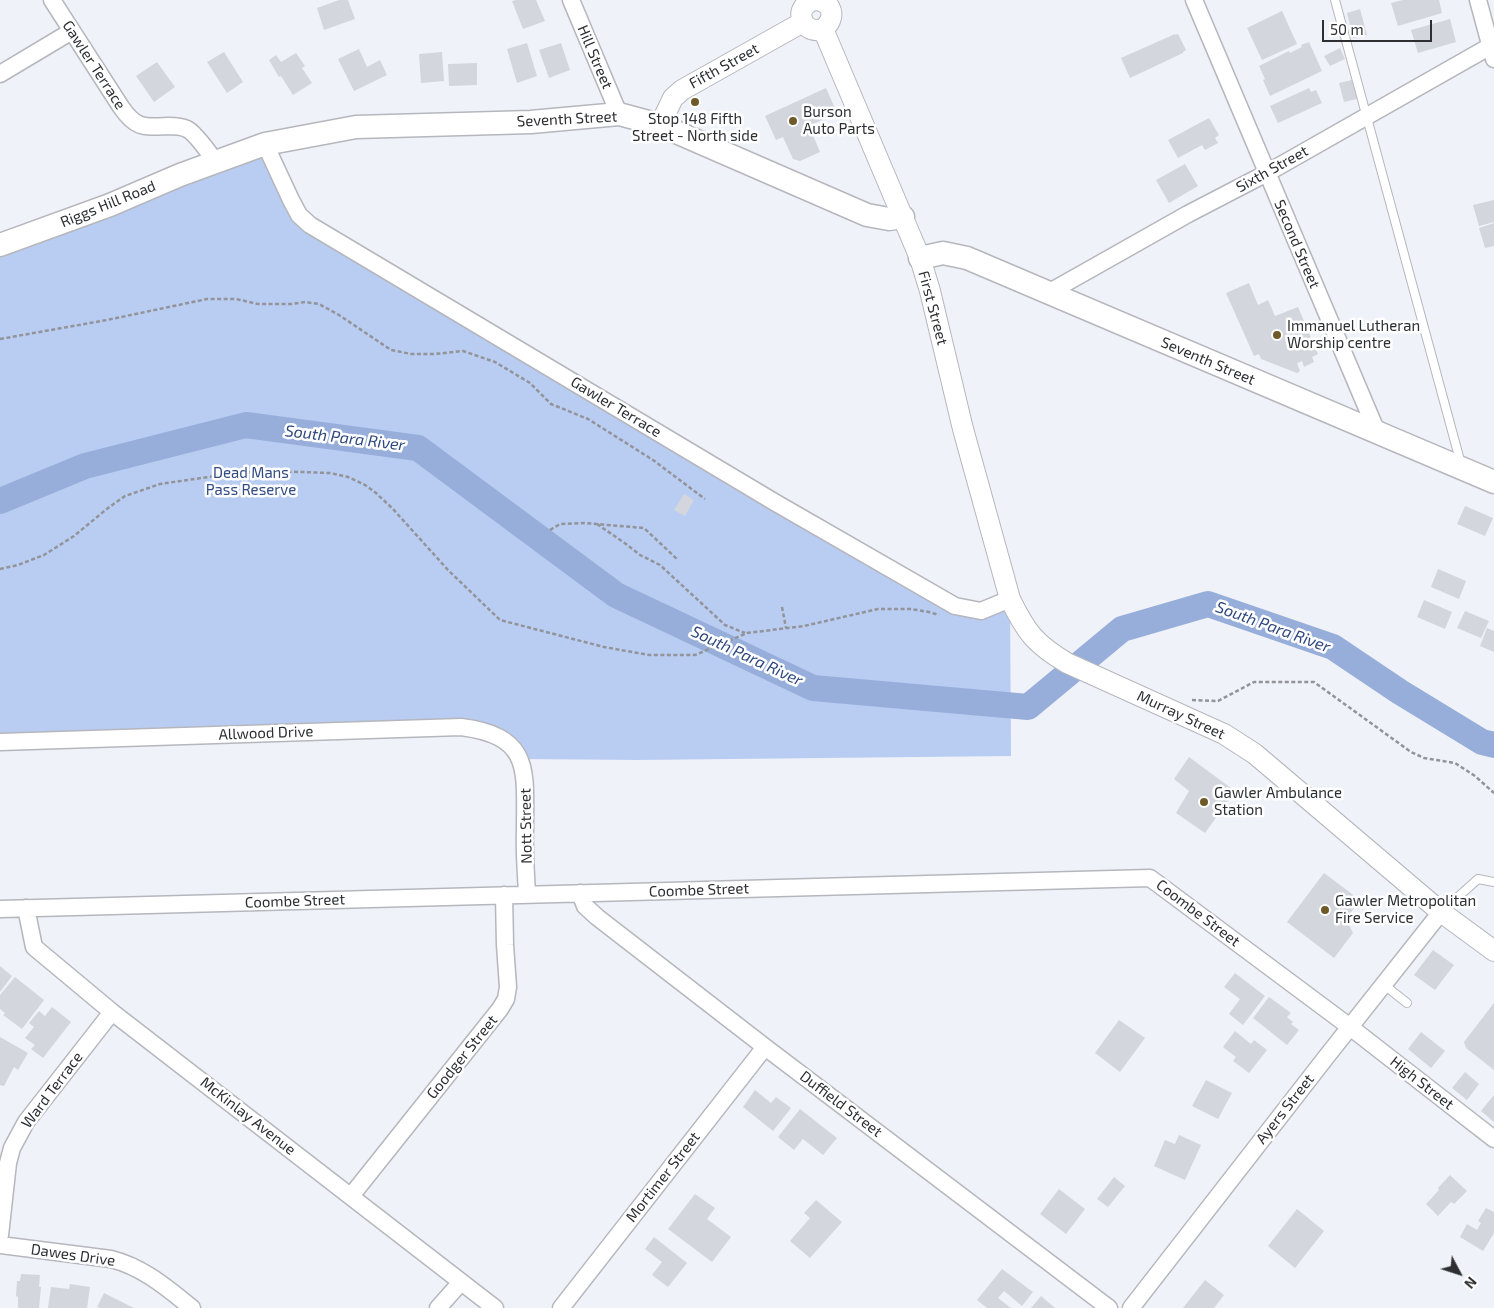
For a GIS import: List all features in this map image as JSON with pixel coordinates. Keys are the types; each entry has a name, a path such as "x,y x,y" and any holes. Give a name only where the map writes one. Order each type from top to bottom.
{"main road":[{"name":"Seventh Street","path":"215,161 265,144 356,127 531,122 619,114 660,125 867,215 889,219 902,217"},
{"name":"Riggs Hill Road","path":"0,245 110,205 215,161"},
{"name":"Seventh Street","path":"920,258 943,253 966,258 1494,482"}],"street":[{"name":"Gawler Terrace","path":"52,0 130,119 144,127 176,125 189,129 215,161"},
{"name":"Hill Street","path":"571,0 619,114"},
{"name":"Second Street","path":"1194,0 1377,432"},
{"path":"1478,0 1493,50"},
{"path":"821,1 831,14 829,23 823,29 814,30 803,22 802,12 804,7 821,1"},
{"name":"Fifth Street","path":"660,125 673,98 682,90 803,22"},
{"name":"First Street","path":"823,29 920,258 930,291 963,429 1010,600"},
{"path":"0,74 72,31"},
{"name":"Sixth Street","path":"1048,293 1188,214 1493,50"},
{"name":"Gawler Terrace","path":"265,144 290,200 299,215 310,225 784,507 955,606 982,611 1010,600"},
{"name":"Murray Street","path":"1010,600 1031,636 1048,652 1066,663 1224,734 1255,754 1441,912 1494,951"},
{"name":"Allwood Drive","path":"0,742 460,727 479,729 504,739 521,759"},
{"name":"Nott Street","path":"521,759 525,784 524,833 527,894"},
{"name":"Coombe Street","path":"0,909 1150,878 1350,1027"},
{"name":"Duffield Street","path":"580,893 585,906 597,917 765,1047 1110,1308"},
{"name":"Goodger Street","path":"351,1196 506,999 508,987 504,895"},
{"name":"McKinlay Avenue","path":"26,908 34,947 112,1012 495,1308"},
{"name":"Ayers Street","path":"1131,1308 1441,912"},
{"name":"Ward Terrace","path":"0,1235 8,1163 12,1148 26,1122 112,1012"},
{"name":"High Street","path":"1350,1027 1494,1139"},
{"name":"Mortimer Street","path":"561,1308 765,1047"},
{"name":"Dawes Drive","path":"0,1245 111,1258 123,1262 158,1281 192,1308"},
{"path":"438,1308 461,1282"}],"lane":[{"path":"1335,0 1462,468"},
{"path":"1441,912 1478,880 1494,882"},
{"path":"1383,984 1407,1003"}],"path":[{"path":"0,339 107,320 207,299 236,299 258,304 305,302 319,304 391,350 411,354 462,351 495,362 530,383 551,404 588,419 653,460 705,498"},
{"path":"0,569 18,565 44,554 74,536 125,496 160,484 236,472 330,473 348,477 376,493 448,570 500,620 604,646 649,655 695,655 747,633 804,626 878,609 911,609 929,612 945,618"},
{"path":"550,530 560,524 584,523 644,528 678,560"},
{"path":"597,524 640,555 660,565 725,625 747,633"},
{"path":"782,607 786,628"},
{"path":"1192,700 1218,701 1254,682 1314,682 1412,752 1424,758 1455,763 1475,776 1494,793"}],"green space":[{"name":"Dead Mans Pass Reserve","path":"265,144 299,215 955,606 1010,599 1011,756 637,760 521,759 490,733 0,742 0,245"}],"building":[{"path":"339,0 348,0 355,19 324,30 317,8"},
{"path":"536,0 545,21 523,29 512,1"},
{"path":"1403,0 1439,0 1442,13 1398,26 1391,3"},
{"path":"1360,9 1367,35 1353,38 1347,13"},
{"path":"1282,11 1297,44 1262,60 1247,28"},
{"path":"1450,19 1456,42 1418,53 1411,30"},
{"path":"1178,34 1186,50 1183,53 1130,78 1121,58"},
{"path":"1309,42 1322,71 1270,96 1259,66 1289,51 1290,53"},
{"path":"527,43 537,76 517,83 507,49"},
{"path":"561,43 570,70 549,78 539,50"},
{"path":"1340,48 1345,59 1330,66 1324,56"},
{"path":"359,49 367,67 380,60 387,75 354,91 338,59"},
{"path":"224,52 243,82 227,93 207,62"},
{"path":"442,52 444,81 421,83 419,54"},
{"path":"296,53 305,66 302,68 312,83 293,95 269,60 276,55 281,62"},
{"path":"157,62 175,87 154,102 136,76"},
{"path":"477,63 477,85 449,86 448,64"},
{"path":"1352,80 1357,99 1344,102 1339,83"},
{"name":"Burson Auto Parts","path":"826,88 837,113 809,126 820,152 800,161 793,159 783,137 776,140 765,116"},
{"path":"1309,88 1311,92 1316,90 1322,103 1278,123 1270,106"},
{"path":"1209,118 1219,135 1215,138 1218,143 1205,150 1202,145 1178,158 1168,140"},
{"path":"1185,164 1198,186 1169,203 1156,180"},
{"path":"1494,200 1494,222 1479,226 1473,205"},
{"path":"1494,223 1494,246 1485,248 1479,228"},
{"name":"Immanuel Lutheran Worship centre","path":"1249,283 1258,305 1268,300 1275,316 1298,307 1318,354 1312,357 1314,362 1304,367 1302,361 1297,363 1300,371 1297,373 1261,359 1259,354 1254,356 1226,293"},
{"path":"684,494 694,500 685,516 674,510"},
{"path":"1465,506 1493,518 1485,536 1457,524"},
{"path":"1438,569 1466,581 1459,599 1431,587"},
{"path":"1424,600 1452,612 1445,629 1417,617"},
{"path":"1465,611 1489,621 1481,638 1457,628"},
{"path":"1487,628 1494,631 1494,652 1480,646"},
{"name":"Gawler Ambulance Station","path":"1189,757 1235,791 1205,833 1176,813 1189,791 1174,779"},
{"name":"Gawler Metropolitan Fire Service","path":"1324,873 1360,900 1346,919 1353,933 1334,958 1287,922"},
{"path":"1433,950 1454,965 1435,990 1414,975"},
{"path":"0,966 12,976 0,992"},
{"path":"1235,973 1265,996 1243,1025 1229,1014 1240,999 1224,987"},
{"path":"15,977 44,1000 22,1029 3,1015 5,1013 0,1009 0,995"},
{"path":"1269,997 1291,1013 1287,1017 1293,1022 1291,1024 1299,1030 1287,1045 1253,1018"},
{"path":"1494,1003 1494,1070 1466,1048 1464,1042"},
{"path":"52,1007 71,1022 43,1058 31,1049 35,1045 25,1038 34,1027 29,1023 39,1011 45,1016"},
{"path":"1119,1020 1145,1038 1120,1072 1095,1053"},
{"path":"1235,1031 1251,1044 1254,1040 1267,1050 1249,1073 1233,1061 1236,1057 1223,1047"},
{"path":"1421,1032 1445,1051 1431,1068 1408,1049"},
{"path":"0,1037 28,1053 18,1070 14,1067 4,1086 0,1085"},
{"path":"1465,1072 1479,1084 1467,1100 1452,1088"},
{"path":"1206,1080 1232,1093 1218,1119 1192,1106"},
{"path":"755,1090 771,1103 776,1097 791,1108 773,1131 743,1107"},
{"path":"1494,1095 1494,1122 1481,1111"},
{"path":"800,1109 837,1138 823,1155 803,1139 794,1150 778,1137"},
{"path":"1179,1135 1201,1145 1185,1180 1154,1166 1165,1140 1175,1144"},
{"path":"1450,1175 1467,1191 1454,1204 1451,1202 1438,1216 1426,1204"},
{"path":"1114,1177 1125,1186 1108,1207 1097,1199"},
{"path":"1059,1189 1085,1209 1066,1234 1040,1214"},
{"path":"695,1194 715,1208 707,1219 731,1237 712,1262 668,1229"},
{"path":"816,1200 842,1222 810,1258 790,1241 810,1218 804,1213"},
{"path":"1486,1208 1494,1212 1494,1233 1483,1251 1460,1237 1467,1224 1477,1230 1481,1223 1478,1221"},
{"path":"1297,1209 1324,1231 1295,1268 1268,1246"},
{"path":"654,1237 687,1263 668,1287 652,1275 662,1262 645,1249"},
{"path":"1002,1269 1033,1292 1022,1306 1004,1291 998,1298 1011,1308 987,1308 977,1300"},
{"path":"21,1274 40,1275 39,1308 18,1308 18,1297 16,1296 17,1281 20,1281"},
{"path":"1205,1280 1224,1295 1214,1308 1183,1308"},
{"path":"70,1284 90,1287 87,1308 48,1308 51,1287 69,1289"},
{"path":"104,1293 134,1308 97,1307"},
{"path":"1041,1296 1055,1308 1031,1308"}],"waterway":[{"name":"South Para River","path":"0,501 85,466 246,425 418,448 616,595 813,688 1028,707 1122,629 1208,604 1333,647 1400,692 1482,742 1494,745"}],"place":[{"name":"Stop 148 Fifth Street - North side","path":"695,102"},
{"name":"Burson Auto Parts","path":"793,121"},
{"name":"Immanuel Lutheran Worship centre","path":"1277,335"},
{"name":"Gawler Ambulance Station","path":"1204,802"},
{"name":"Gawler Metropolitan Fire Service","path":"1325,910"}]}
